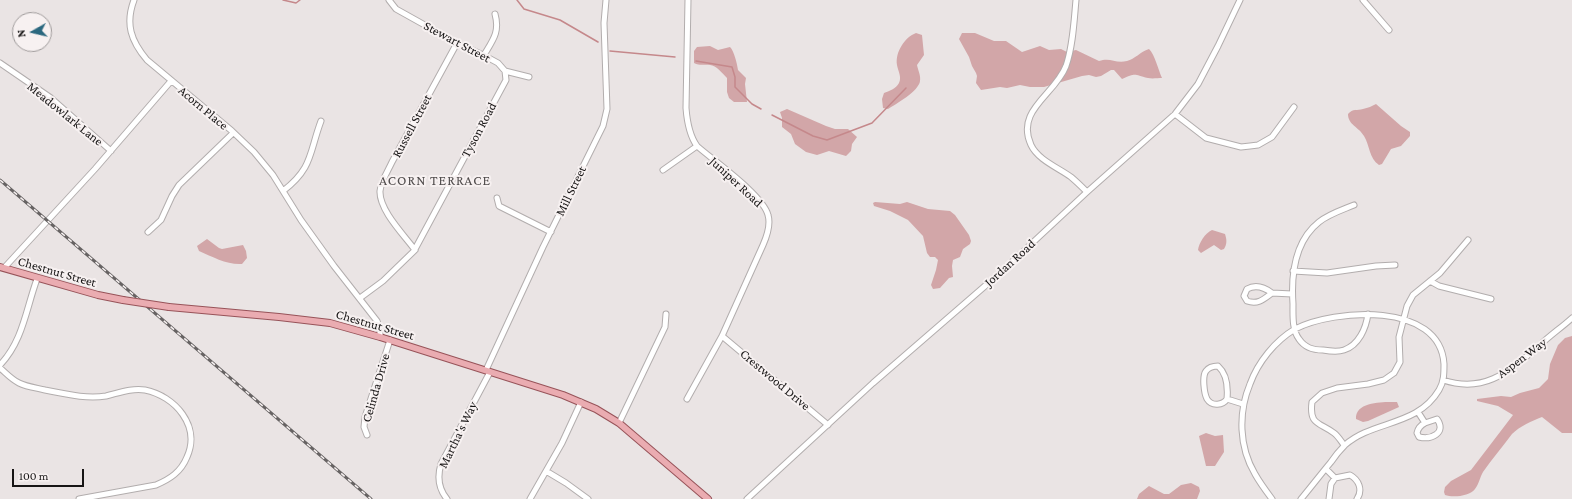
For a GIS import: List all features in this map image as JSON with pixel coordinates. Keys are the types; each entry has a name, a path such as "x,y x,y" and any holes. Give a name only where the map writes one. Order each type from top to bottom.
{"main road":[{"name":"Chestnut Street","path":"2,268 37,279 123,300 170,307 330,323 488,371 581,402 602,412 619,423 708,499"}],"street":[{"path":"134,0 130,11 130,33 132,39 147,60 171,81"},
{"name":"Stewart Street","path":"389,0 396,9 457,43 484,55 498,63 505,71 528,77"},
{"name":"Mill Street","path":"488,371 551,232 603,126 606,115 607,97 604,23 606,0"},
{"name":"Juniper Road","path":"687,399 722,336 768,234 769,222 768,214 764,205 749,190 697,146 687,124 688,0"},
{"path":"1076,0 1069,58 1055,87 1036,107 1029,117 1028,129 1031,145 1034,149 1043,158 1072,178 1087,192"},
{"name":"Jordan Road","path":"747,499 879,378 1000,273 1087,192 1175,114 1198,84 1240,0"},
{"path":"1363,0 1389,30"},
{"path":"484,55 497,29 498,24 495,14"},
{"name":"Russell Street","path":"415,250 386,212 380,191 392,162 457,43"},
{"name":"Meadowlark Lane","path":"0,63 51,98 112,151"},
{"name":"Tyson Road","path":"360,298 383,281 415,250 506,80 505,71"},
{"name":"Acorn Place","path":"2,268 112,151 171,81 254,152 273,175 301,220 334,266 377,321 380,330 380,337"},
{"path":"1175,114 1206,138 1241,147 1258,145 1272,137 1294,107"},
{"path":"283,191 292,184 307,165 312,154 321,121"},
{"path":"148,232 161,220 179,185 233,133"},
{"path":"663,170 697,146"},
{"path":"497,198 499,206 551,232"},
{"path":"1354,205 1327,217 1315,225 1302,244 1293,271 1292,294 1295,330 1299,340 1307,347 1322,350 1343,350 1351,346 1363,333 1368,314"},
{"path":"1344,445 1334,433 1315,422 1310,413 1312,402 1322,393 1337,388 1368,384 1384,380 1394,374 1400,362 1399,337 1407,306 1413,295 1422,286 1440,273 1468,240"},
{"path":"1293,271 1327,273 1376,266 1395,265"},
{"path":"37,279 18,341 0,366 13,379 24,385 76,396 96,397 129,390 146,390 165,397 182,412 190,434 190,449 185,462 176,474 166,481 156,485 79,499"},
{"path":"1430,281 1439,286 1491,299"},
{"path":"1272,293 1256,302 1247,301 1244,296 1246,289 1254,286 1263,287 1272,293 1292,294"},
{"path":"619,423 665,327 666,314"},
{"path":"1270,498 1254,473 1247,456 1242,434 1241,417 1243,404 1252,378 1266,355 1274,346 1295,330 1332,317 1355,314 1383,315 1404,320 1424,329 1436,339 1444,359 1443,380 1439,390 1427,405 1418,412 1367,432 1344,445 1301,499"},
{"name":"Aspen Way","path":"1443,380 1466,385 1481,383 1498,378 1520,362 1572,318"},
{"name":"Crestwood Drive","path":"722,336 828,425"},
{"name":"Celinda Drive","path":"367,435 364,427 365,417 390,340"},
{"path":"1227,400 1228,391 1225,376 1218,366 1211,367 1205,374 1205,389 1208,400 1211,403 1218,404 1227,400 1243,404"},
{"name":"Martha's Way","path":"447,499 441,490 438,478 441,464 488,371"},
{"path":"530,499 562,443 581,402"},
{"path":"1418,412 1425,423"},
{"path":"1437,419 1441,426 1430,438 1426,439 1419,437 1417,433 1418,429 1425,423 1437,419"},
{"path":"1326,469 1335,478"},
{"path":"546,471 588,499"},
{"path":"1329,499 1331,484 1335,478 1344,475 1354,477 1359,484 1360,490 1357,499"}],"shaded area":[{"path":"916,33 922,35 924,55 917,65 920,77 919,85 907,97 888,109 883,108 882,99 884,93 890,91 898,85 900,81 897,65 899,50 908,38"},
{"path":"962,33 975,33 994,41 1006,41 1022,52 1040,46 1049,50 1061,49 1067,52 1076,50 1099,61 1107,60 1123,62 1133,59 1149,49 1155,58 1162,78 1130,75 1122,79 1114,70 1111,70 1101,76 1082,76 1044,87 1020,85 1007,88 1000,87 981,90 976,83 976,73 959,39"},
{"path":"710,46 718,50 730,47 735,57 738,70 746,78 745,84 747,102 734,102 729,98 727,92 727,78 717,68 712,65 694,63 694,51 697,47"},
{"path":"1376,104 1410,132 1410,136 1401,146 1391,149 1382,164 1379,165 1373,159 1364,136 1348,118 1348,114 1353,110 1365,109"},
{"path":"787,109 835,129 848,129 857,137 852,144 851,151 846,156 829,151 817,155 806,152 795,144 791,134 782,127 780,112"},
{"path":"907,202 928,209 950,211 955,215 969,235 971,241 970,244 963,249 960,257 953,260 953,277 949,278 940,288 933,289 931,285 938,260 935,257 930,257 927,253 923,236 908,220 890,211 874,206 873,203 900,204"},
{"path":"1212,230 1225,234 1225,247 1221,250 1214,245 1201,253 1198,250 1201,241 1207,233"},
{"path":"207,239 222,249 243,245 247,258 242,264 236,264 220,260 199,251 197,246"},
{"path":"1572,336 1572,433 1562,433 1542,417 1530,422 1512,434 1483,472 1478,485 1473,491 1461,496 1445,495 1445,487 1451,481 1471,470 1513,415 1498,406 1477,401 1477,399 1501,396 1511,397 1539,388 1548,379 1550,364 1558,345 1565,338"},
{"path":"1397,402 1399,407 1368,421 1363,422 1356,419 1359,410 1368,404"},
{"path":"1206,433 1215,436 1223,435 1224,452 1215,466 1206,466 1199,436"},
{"path":"1191,483 1199,487 1200,491 1197,499 1137,499 1139,494 1149,486 1164,494 1169,494 1181,485"}],"waterway":[{"path":"283,0 296,3 300,0"},
{"path":"517,0 524,9 560,20 598,42"},
{"path":"610,51 675,57"},
{"path":"696,61 732,67 735,77 735,87 752,104 761,109"},
{"path":"772,115 813,136 827,140 872,123 906,88"}],"railway":[{"path":"0,180 371,499"}],"district":[{"name":"ACORN TERRACE","path":"435,181"}]}
